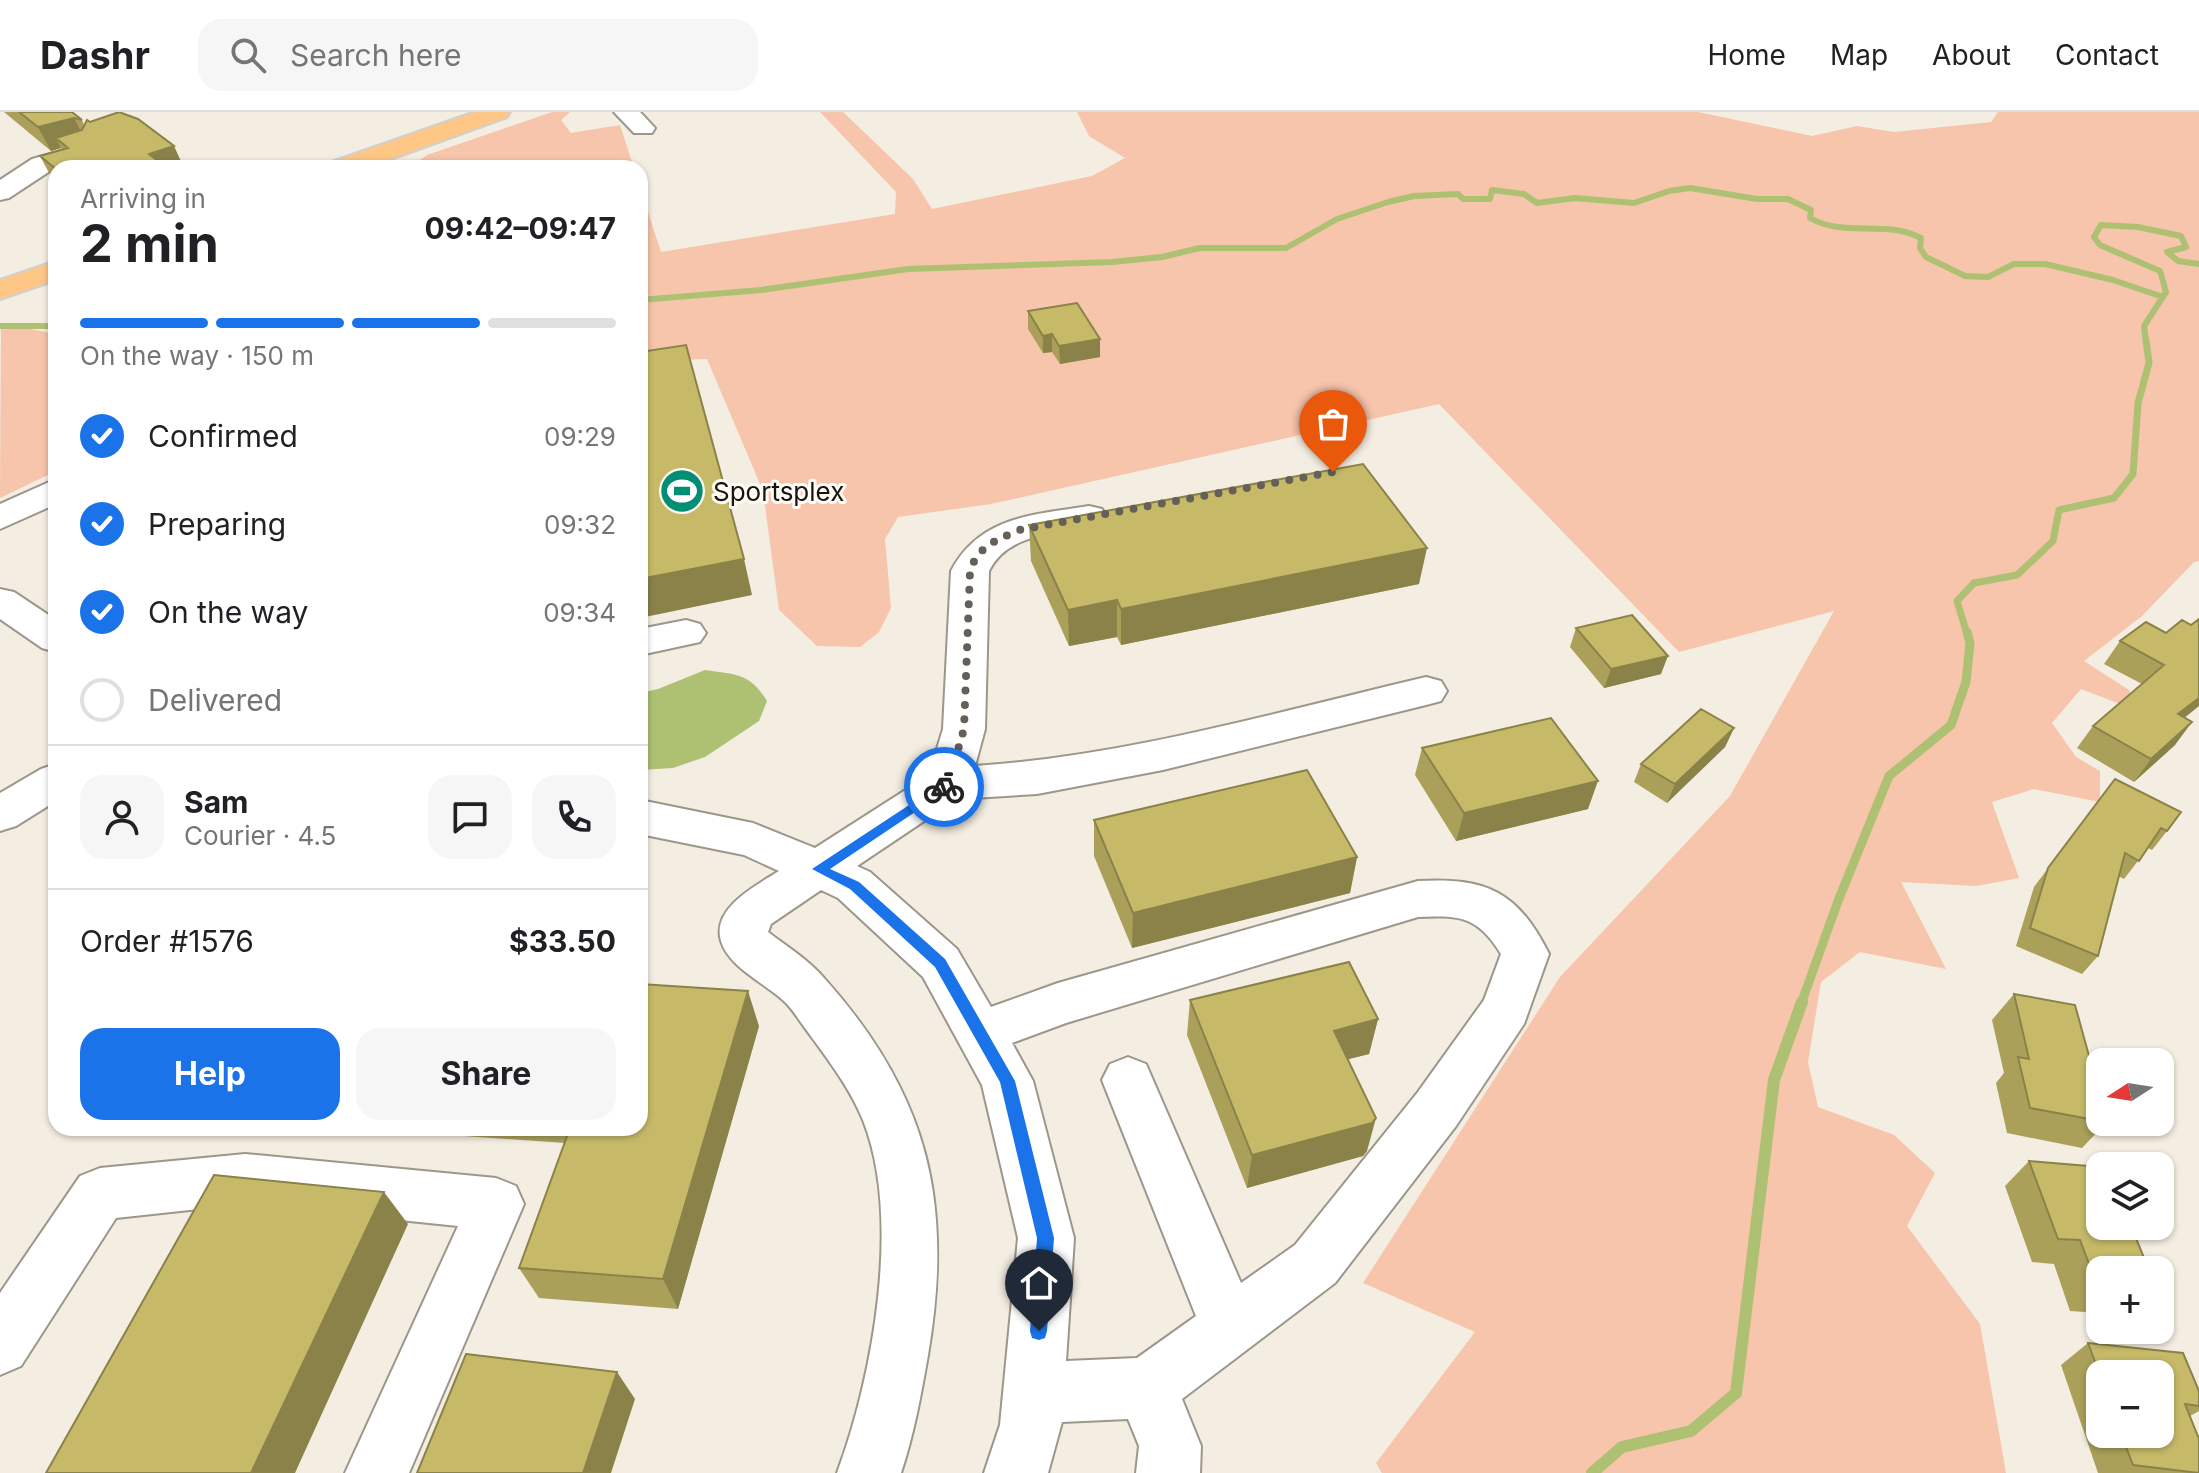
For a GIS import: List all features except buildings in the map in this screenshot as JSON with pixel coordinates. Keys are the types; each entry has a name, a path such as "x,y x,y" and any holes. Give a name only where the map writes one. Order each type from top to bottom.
{"main road":[{"path":"363,160 498,112"},
{"path":"0,290 48,273"}],"street":[{"path":"59,160 87,152"},
{"path":"0,192 48,163"},
{"path":"0,518 48,494"},
{"path":"948,784 964,729 970,571 975,556 990,543 1019,530 1116,512"},
{"path":"11,609 48,597"},
{"path":"11,609 48,634"},
{"path":"648,640 686,633"},
{"path":"869,1473 883,1434 905,1316 911,1238 903,1169 890,1120 862,1065 805,990 745,941 746,921 754,911 948,784 1037,778 1163,755 1426,691"},
{"path":"0,814 48,785"},
{"path":"648,819 753,840 854,885 940,963 1007,1081 1046,1238 1031,1425 1016,1473"},
{"path":"980,1033 1058,1004 1418,899 1456,897 1478,901 1499,913 1525,954 1506,1009 1437,1109 1315,1264 1147,1388 1034,1393"},
{"path":"1128,1080 1230,1327"},
{"path":"0,1345 100,1194 245,1179 496,1204 377,1473"},
{"path":"1147,1388 1170,1446 1168,1473"}],"shaded area":[{"path":"552,112 570,112 561,120 571,133 620,125 631,160 420,160"},
{"path":"820,112 843,112 913,179 932,209 1092,176 1125,158 1089,136 1077,112 1698,112 1812,136 1857,126 1894,132 1991,122 1998,112 2199,112 2199,561 2194,562 2142,616 2084,661 2129,690 2136,710 2081,689 2052,723 2076,757 2100,771 2100,802 2034,789 1992,802 2019,878 1976,886 1901,882 1946,969 1860,952 1821,982 1808,1062 1818,1107 1894,1135 1935,1173 1907,1226 1980,1324 2006,1473 1382,1473 1376,1463 1475,1332 1363,1283 1560,977 1730,796 1834,611 1679,652 1439,404 991,504 898,517 885,539 891,608 879,632 860,647 817,646 779,610 763,491 707,359 648,361 648,212 661,252 895,214 896,192"},
{"path":"1,323 48,332 48,475 0,498"},
{"path":"705,670 741,676 754,685 767,701 759,721 705,757 673,768 648,770 648,691"}],"waterway":[{"path":"648,299 761,290 908,269 1112,262 1162,257 1200,248 1286,248 1337,219 1414,196 1458,194 1463,199 1490,199 1492,190 1524,194 1537,203 1575,198 1634,203 1669,191 1690,188 1757,199 1788,199 1811,210 1810,218 1823,224 1907,233 1921,238 1920,248 1926,257 1965,276 1988,277 2014,264 2045,264 2113,280 2163,297"},
{"path":"2163,297 2166,292 2160,271 2100,245 2094,237 2101,225 2138,227 2181,236 2186,247 2167,252 2178,261 2199,264"},
{"path":"2146,342 2144,326 2163,297"},
{"path":"0,326 48,326"},
{"path":"1967,634 1957,601 1974,583 2017,575 2053,541 2059,510 2114,498 2133,474 2138,403 2149,363 2146,340"},
{"path":"1801,1004 1838,901 1889,776 1951,725 1966,682 1970,643 1967,632"},
{"path":"1592,1473 1622,1447 1691,1431 1736,1393 1774,1080 1802,1002"}],"way so far":[{"path":"944,787 948,784 964,729 970,571 975,556 990,543 1019,530 1333,472"}],"place":[{"name":"Sportsplex","path":"682,491"}],"route":[{"path":"944,787 819,869 854,885 940,963 1007,1081 1046,1238 1039,1331"}]}
